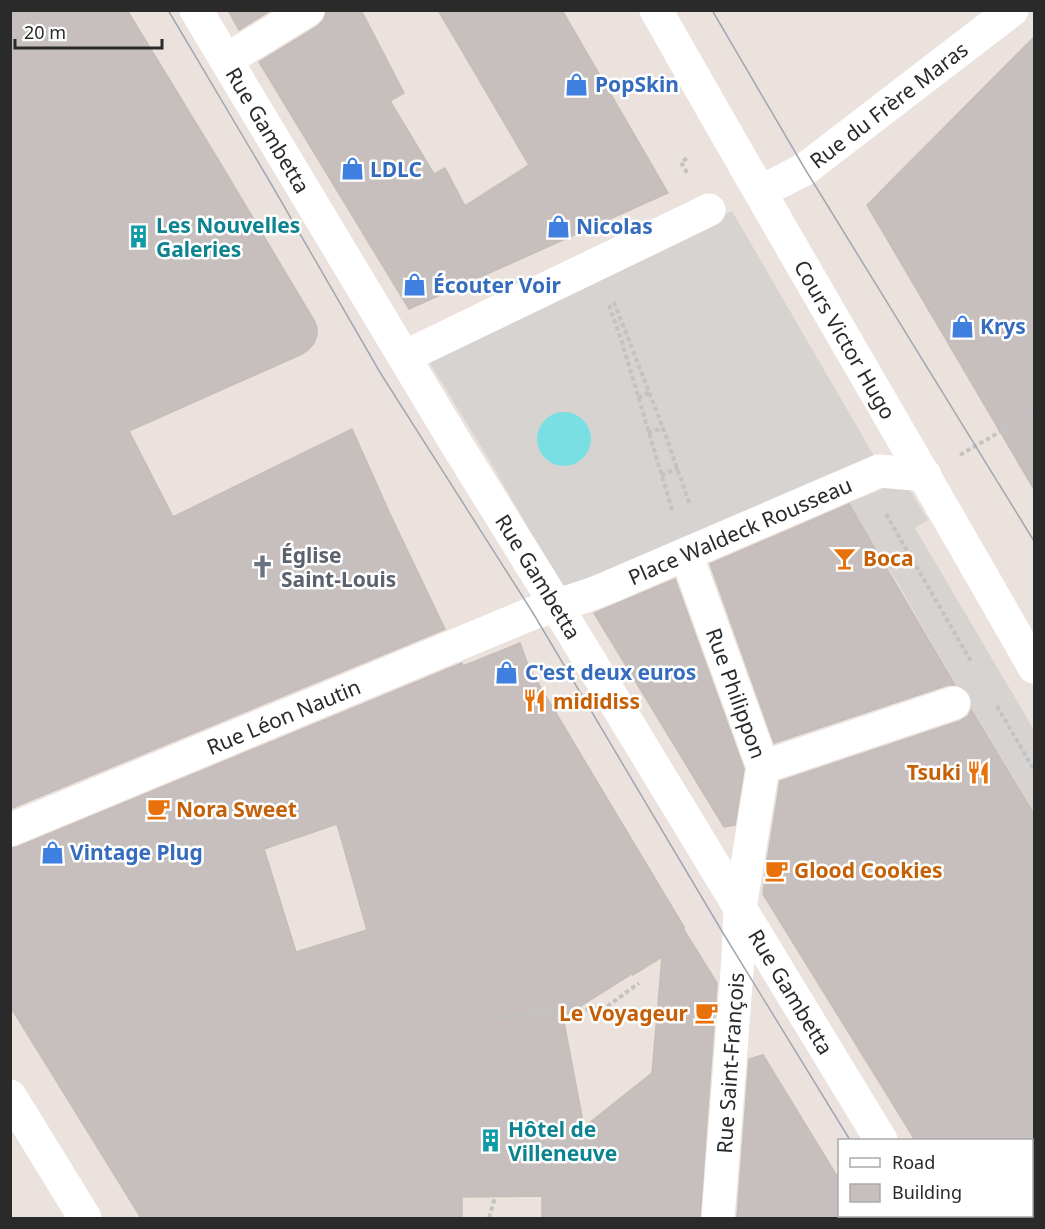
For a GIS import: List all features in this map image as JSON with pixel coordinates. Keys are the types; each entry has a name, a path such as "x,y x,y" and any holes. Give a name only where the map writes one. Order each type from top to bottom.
{"street":[{"name":"Rue Gambetta","path":"196,10 404,357 880,1139"},
{"path":"226,60 308,10"},
{"name":"Cours Victor Hugo","path":"656,10 1035,667"},
{"name":"Rue du Frère Maras","path":"760,192 805,169 1012,10"},
{"path":"404,357 709,210"},
{"name":"Place Waldeck Rousseau","path":"557,606 589,595 879,471 925,475"},
{"name":"Rue Philippon","path":"686,554 763,767 740,908"},
{"name":"Rue Léon Nautin","path":"10,830 533,613 557,606"},
{"path":"763,767 954,703"},
{"name":"Rue Saint-François","path":"718,1218 740,908"},
{"path":"10,1096 85,1218"}],"path":[{"path":"595,264 617,308 692,510"},
{"path":"595,264 621,339 686,554"},
{"path":"621,339 628,337"},
{"path":"638,398 650,392"},
{"path":"998,433 1035,412"},
{"path":"648,433 663,428"},
{"path":"661,475 678,468"},
{"path":"864,477 975,668"},
{"path":"993,698 1035,770"},
{"path":"490,1085 486,1020 535,1013 605,1008 639,983"},
{"path":"489,1218 495,1197"}],"shaded area":[{"path":"732,211 877,461 566,595 494,468 428,360"},
{"path":"904,480 928,520 915,528 1034,730 1034,816 848,503"}],"water":[{"path":"559,412 569,412 583,420 589,429 591,439 589,449 583,458 569,466 559,466 542,454 537,444 537,434 549,417"}],"building":[{"path":"10,10 127,10 317,328 314,343 302,354 129,431 173,517 352,429 445,629 10,809"},
{"path":"228,10 271,10 239,30"},
{"path":"327,10 361,10 404,93 390,101 434,174 445,168 465,206 529,165 438,10 562,10 668,193 409,309 259,62 318,26"},
{"path":"1035,36 1035,491 867,205"},
{"path":"849,504 955,685 948,685 774,743 710,564"},
{"path":"675,579 744,769 735,825 724,827 594,613"},
{"path":"520,643 529,668 717,983 700,1218 542,1218 542,1196 462,1197 462,1218 141,1218 10,1006 10,848 462,663 463,666","holes":["337,824 367,930 296,952 264,849","662,957 652,1073 584,1127 563,1017"]},
{"path":"971,710 1035,816 1035,1140 914,1139 763,894 780,781 960,721 968,716"},
{"path":"763,1055 838,1178 838,1217 840,1218 737,1218 749,1059"}],"tram line":[{"path":"168,10 381,374 533,613 723,933 849,1139"},
{"path":"712,10 805,169 1034,541"}],"place":[{"name":"PopSkin","path":"577,84"},
{"name":"LDLC","path":"352,169"},
{"name":"Nicolas","path":"558,226"},
{"name":"Les Nouvelles Galeries","path":"138,237"},
{"name":"Écouter Voir","path":"415,285"},
{"name":"Krys","path":"962,326"},
{"name":"Boca","path":"845,558"},
{"name":"Église Saint-Louis","path":"263,567"},
{"name":"C'est deux euros","path":"507,672"},
{"name":"mididiss","path":"535,701"},
{"name":"Tsuki","path":"979,772"},
{"name":"Nora Sweet","path":"158,809"},
{"name":"Vintage Plug","path":"52,852"},
{"name":"Glood Cookies","path":"776,870"},
{"name":"Le Voyageur","path":"706,1013"},
{"name":"Hôtel de Villeneuve","path":"490,1141"}]}
